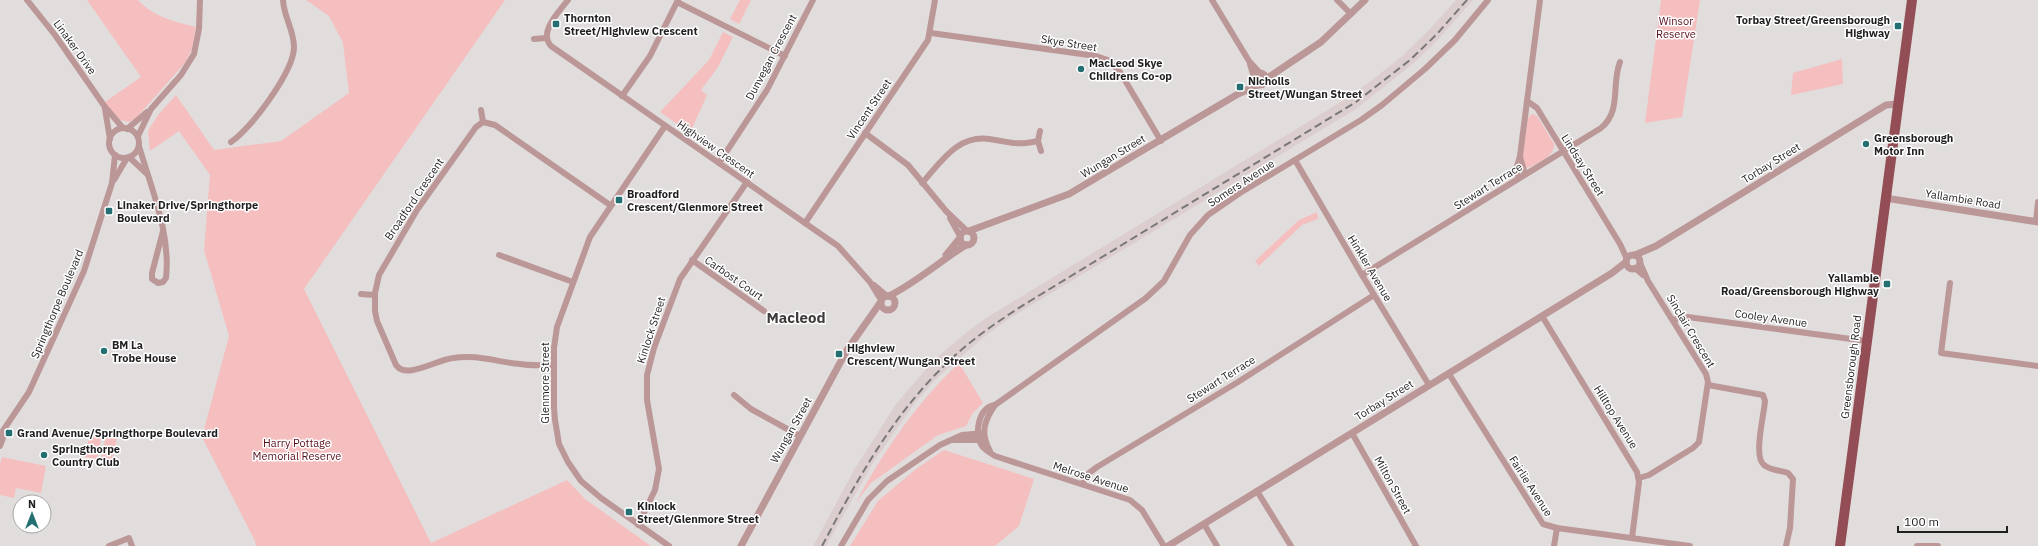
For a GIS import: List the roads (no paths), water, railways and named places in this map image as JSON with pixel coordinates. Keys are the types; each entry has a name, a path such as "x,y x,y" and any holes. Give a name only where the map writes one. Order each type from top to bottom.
{"highway":[{"name":"Greensborough Road","path":"1840,546 1912,0"}],"street":[{"name":"Linaker Drive","path":"27,0 62,44 105,107 125,128"},
{"path":"147,174 128,158 115,155 110,148 110,139 115,132 125,128 151,109 181,75 194,54 200,29 200,0"},
{"path":"231,142 249,128 291,63 294,41 285,16 283,0"},
{"path":"534,39 546,38 548,28 568,0"},
{"name":"Dunvegan Crescent","path":"719,163 762,100 812,0"},
{"name":"Vincent Street","path":"805,223 925,45 930,33 935,0"},
{"path":"1212,0 1259,78"},
{"path":"1337,0 1351,14"},
{"name":"Wungan Street","path":"968,231 1069,194 1161,141 1238,94 1259,78 1284,67 1321,42 1365,0"},
{"name":"Somers Avenue","path":"982,437 986,418 995,405 1146,298 1164,281 1190,235 1208,216 1240,193 1361,120 1397,93 1455,40 1488,0"},
{"path":"1519,178 1516,170 1520,156 1540,0"},
{"path":"622,96 650,56 678,1 785,56"},
{"name":"Skye Street","path":"930,33 1096,56 1108,60 1120,72 1161,141"},
{"name":"Highview Crescent","path":"546,38 554,49 843,250 870,282 881,302"},
{"name":"Stewart Terrace","path":"1362,275 1601,128 1611,117 1616,99 1616,76 1620,62"},
{"name":"Lindsay Street","path":"1527,101 1537,108 1620,244 1633,261"},
{"name":"Torbay Street","path":"1168,546 1886,105 1898,104"},
{"name":"Linaker Drive","path":"105,107 110,139"},
{"path":"151,109 138,136 139,146 157,204 163,231 167,274 165,280 158,283 152,279 152,273 163,231"},
{"path":"482,110 483,122 495,125 610,205"},
{"name":"Broadford Crescent","path":"483,122 476,127 406,229 382,267 374,295 377,321 396,365 403,371 410,372 443,359 465,357 519,364 554,365"},
{"name":"Glenmore Street","path":"665,126 610,205 590,237 573,282 557,327 554,365 554,420 562,452 574,472 589,489 669,546"},
{"path":"125,128 138,136"},
{"path":"1040,131 1038,141 1041,151"},
{"path":"865,133 900,158 946,211 974,235 974,240 971,245 966,245 942,260 909,286 888,296 881,302 881,307 886,311 891,310 909,286"},
{"path":"922,183 949,152 966,142 983,139 1014,144 1038,141"},
{"path":"128,158 136,153 139,146"},
{"name":"Springthorpe Boulevard","path":"0,435 34,382 75,291 93,246 112,183 115,155"},
{"path":"1520,156 1525,174"},
{"name":"Springthorpe Boulevard","path":"112,183 128,158"},
{"name":"Hinkler Avenue","path":"1295,160 1362,275 1430,385"},
{"name":"Kinlock Street","path":"638,525 653,496 659,469 647,400 650,362 675,289 692,260 747,182"},
{"name":"Yallambie Road","path":"1885,198 2037,221"},
{"path":"2037,221 2038,202"},
{"path":"946,211 960,237 961,242 966,245"},
{"name":"Wungan Street","path":"974,240 992,222"},
{"path":"942,260 960,237 968,231"},
{"path":"499,254 573,282"},
{"name":"Carbost Court","path":"692,260 764,311"},
{"name":"Sinclair Crescent","path":"1633,261 1648,281 1706,374 1708,385 1699,442 1693,448 1649,475 1639,478"},
{"name":"Highview Crescent","path":"870,282 888,296"},
{"path":"1950,283 1941,353 2038,366"},
{"path":"361,294 374,295"},
{"name":"Stewart Terrace","path":"1082,484 1089,473 1097,467 1238,382 1374,295"},
{"path":"888,296 893,298 895,304"},
{"name":"Wungan Street","path":"741,546 847,350 881,302"},
{"name":"Wungan Street","path":"863,327 886,311"},
{"name":"Hilltop Avenue","path":"1542,316 1636,469 1639,478"},
{"name":"Cooley Avenue","path":"1673,320 1688,317 1866,341"},
{"name":"Fairlie Avenue","path":"1449,374 1538,518 1545,526 1690,546"},
{"path":"1708,385 1763,395 1765,401 1759,452 1760,460 1764,465 1770,468 1788,473 1793,479 1790,528 1786,546"},
{"path":"734,394 751,410 800,436"},
{"name":"Springthorpe Boulevard","path":"0,446 7,426"},
{"name":"Milton Street","path":"1352,434 1416,546"},
{"path":"842,546 861,510 874,492 887,481 935,447 951,440 982,437"},
{"name":"Melrose Avenue","path":"982,437 992,454 1003,460 1130,500 1142,510 1164,546"},
{"path":"1632,538 1639,478"},
{"path":"1257,491 1291,546"},
{"path":"1204,524 1217,546"},
{"path":"1554,546 1557,528"},
{"path":"109,546 129,538 132,546"},
{"path":"1917,546 1938,546"}],"railway":[{"path":"822,546 863,472 893,426 928,382 967,345 1030,301 1356,102 1410,60 1437,34 1467,0"}],"place":[{"name":"Thornton Street/Highview Crescent","path":"556,24"},
{"name":"Torbay Street/Greensborough Highway","path":"1898,26"},
{"name":"MacLeod Skye Childrens Co-op","path":"1081,69"},
{"name":"Nicholls Street/Wungan Street","path":"1240,87"},
{"name":"Greensborough Motor Inn","path":"1866,144"},
{"name":"Broadford Crescent/Glenmore Street","path":"619,200"},
{"name":"Linaker Drive/Springthorpe Boulevard","path":"109,211"},
{"name":"Yallambie Road/Greensborough Highway","path":"1887,284"},
{"name":"BM La Trobe House","path":"104,351"},
{"name":"Highview Crescent/Wungan Street","path":"839,354"},
{"name":"Grand Avenue/Springthorpe Boulevard","path":"9,433"},
{"name":"Springthorpe Country Club","path":"44,455"},
{"name":"Kinlock Street/Glenmore Street","path":"629,512"}],"district":[{"name":"Macleod","path":"796,317"}],"park label":[{"name":"Winsor Reserve","path":"1676,27"},
{"name":"Harry Pottage Memorial Reserve","path":"297,449"}]}
